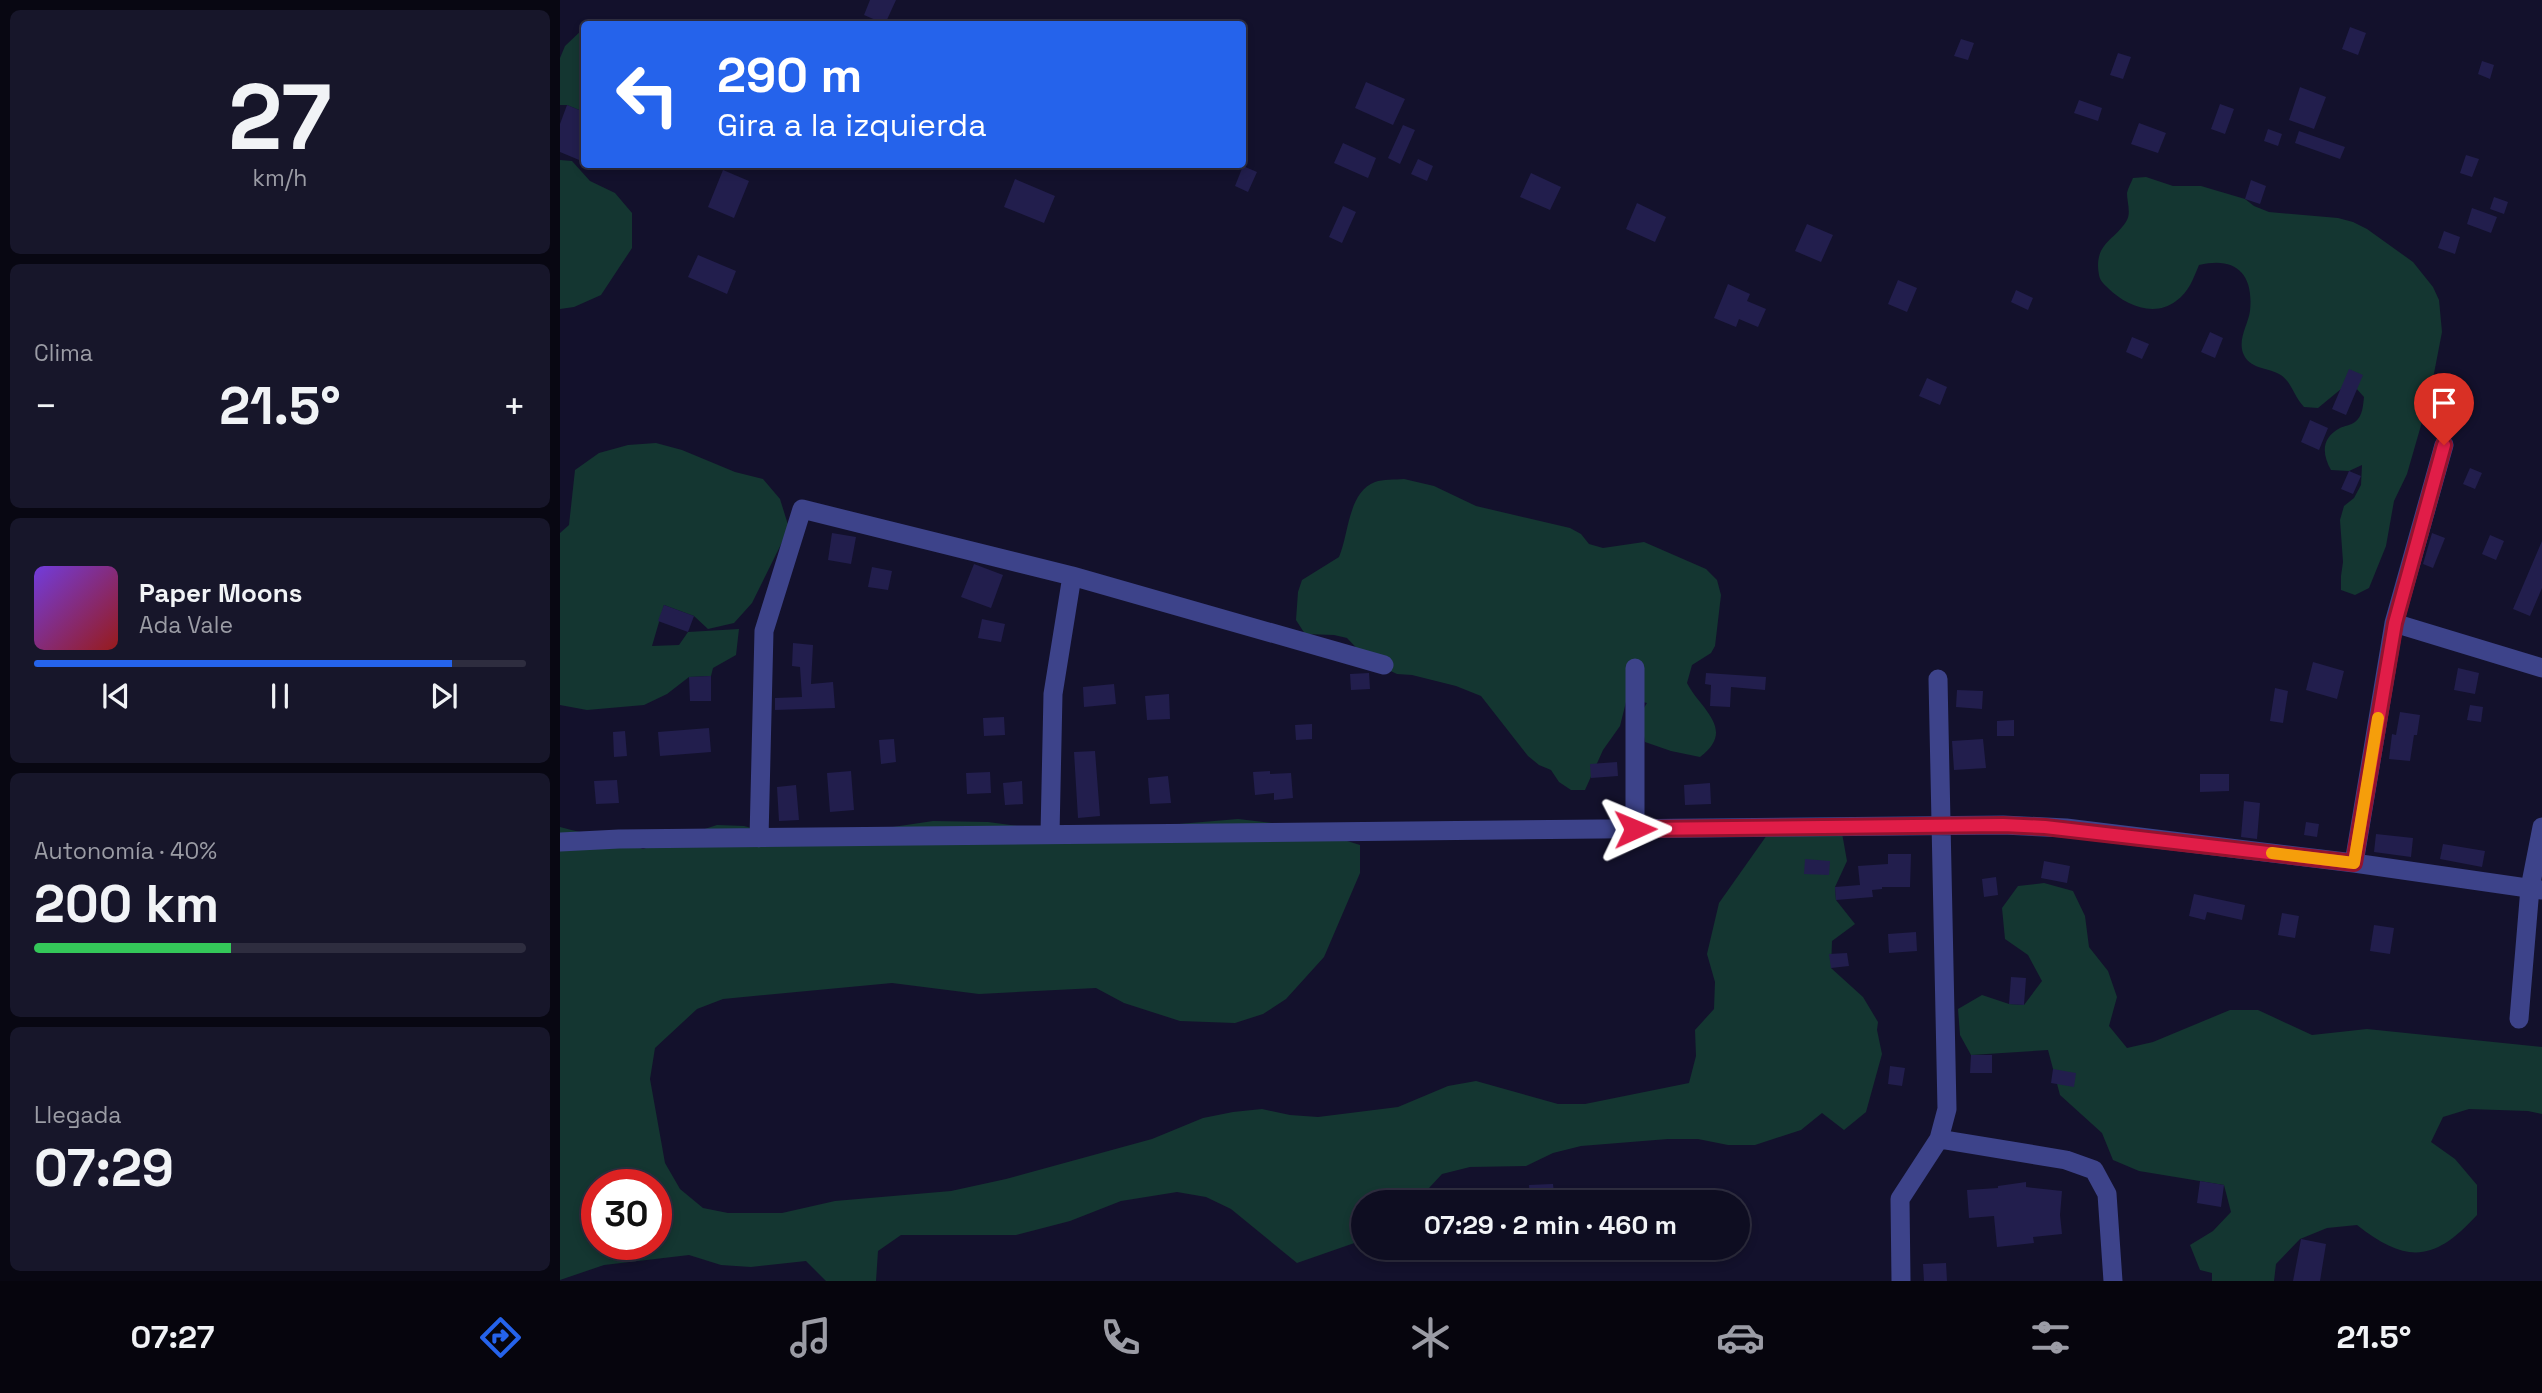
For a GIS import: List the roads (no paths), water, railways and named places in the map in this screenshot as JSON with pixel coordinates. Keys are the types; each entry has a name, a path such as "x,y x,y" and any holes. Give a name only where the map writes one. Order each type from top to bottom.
{"street":[{"path":"2354,863 2395,623 2444,445"},
{"path":"759,838 764,631 802,509 1072,576 1384,665"},
{"path":"1050,835 1053,694 1072,576"},
{"path":"2395,623 2542,668"},
{"path":"1635,668 1635,829"},
{"path":"1901,1281 1900,1199 1939,1139 1947,1109 1938,679"},
{"path":"560,842 1941,825 2066,828 2354,863 2536,889"},
{"path":"2519,1019 2542,827"},
{"path":"1939,1139 2066,1160 2094,1170 2107,1194 2113,1281"}]}
